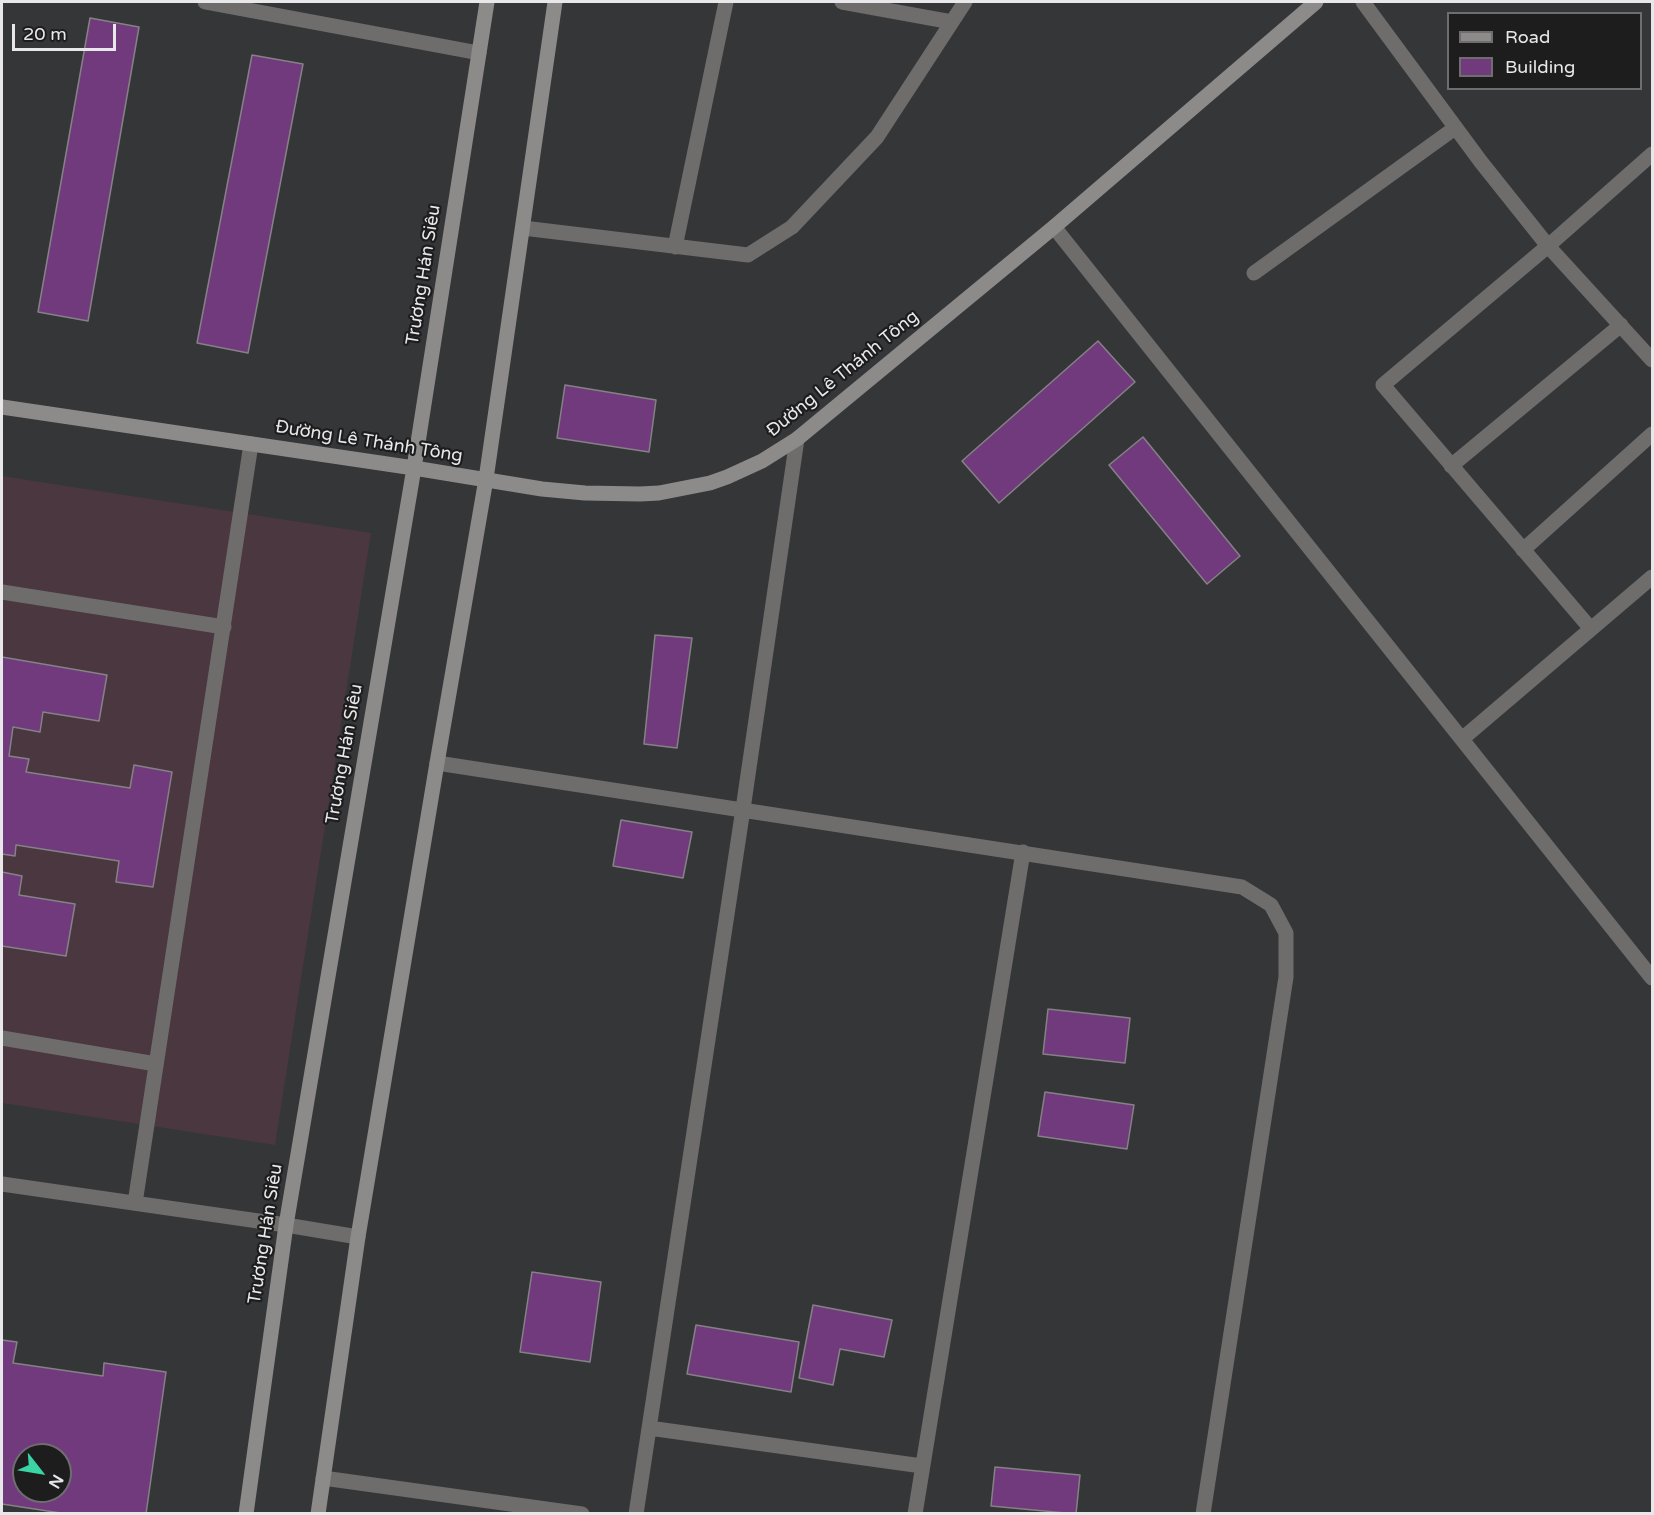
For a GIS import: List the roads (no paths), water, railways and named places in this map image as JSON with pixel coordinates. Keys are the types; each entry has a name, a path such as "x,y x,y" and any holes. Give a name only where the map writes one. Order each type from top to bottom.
{"main road":[{"name":"Trương Hán Siêu","path":"246,1514 286,1225 414,468 487,2"},
{"path":"318,1514 358,1237 436,762 486,479 555,2"},
{"name":"Đường Lê Thánh Tông","path":"2,407 542,489 585,493 659,493 693,487 727,477 762,461 796,439 1054,227 1316,2"}],"street":[{"path":"205,2 479,53"},
{"path":"675,247 726,2"},
{"path":"842,2 952,22"},
{"path":"523,228 748,255 792,227 877,136 965,2"},
{"path":"1363,2 1455,128 1548,246 1653,360"},
{"path":"1254,273 1455,128"},
{"path":"1591,629 1383,385 1653,154"},
{"path":"1054,227 1653,978"},
{"path":"1451,466 1621,325"},
{"path":"1523,550 1653,434"},
{"path":"636,1514 743,809 796,439"},
{"path":"135,1203 251,444"},
{"path":"1462,739 1653,578"},
{"path":"2,592 224,627"},
{"path":"436,762 1242,886 1271,905 1286,933 1287,976 1203,1514"},
{"path":"915,1514 1023,852"},
{"path":"2,1038 156,1064"},
{"path":"2,1184 358,1237"},
{"path":"649,1428 922,1466"},
{"path":"323,1478 582,1514"}]}
